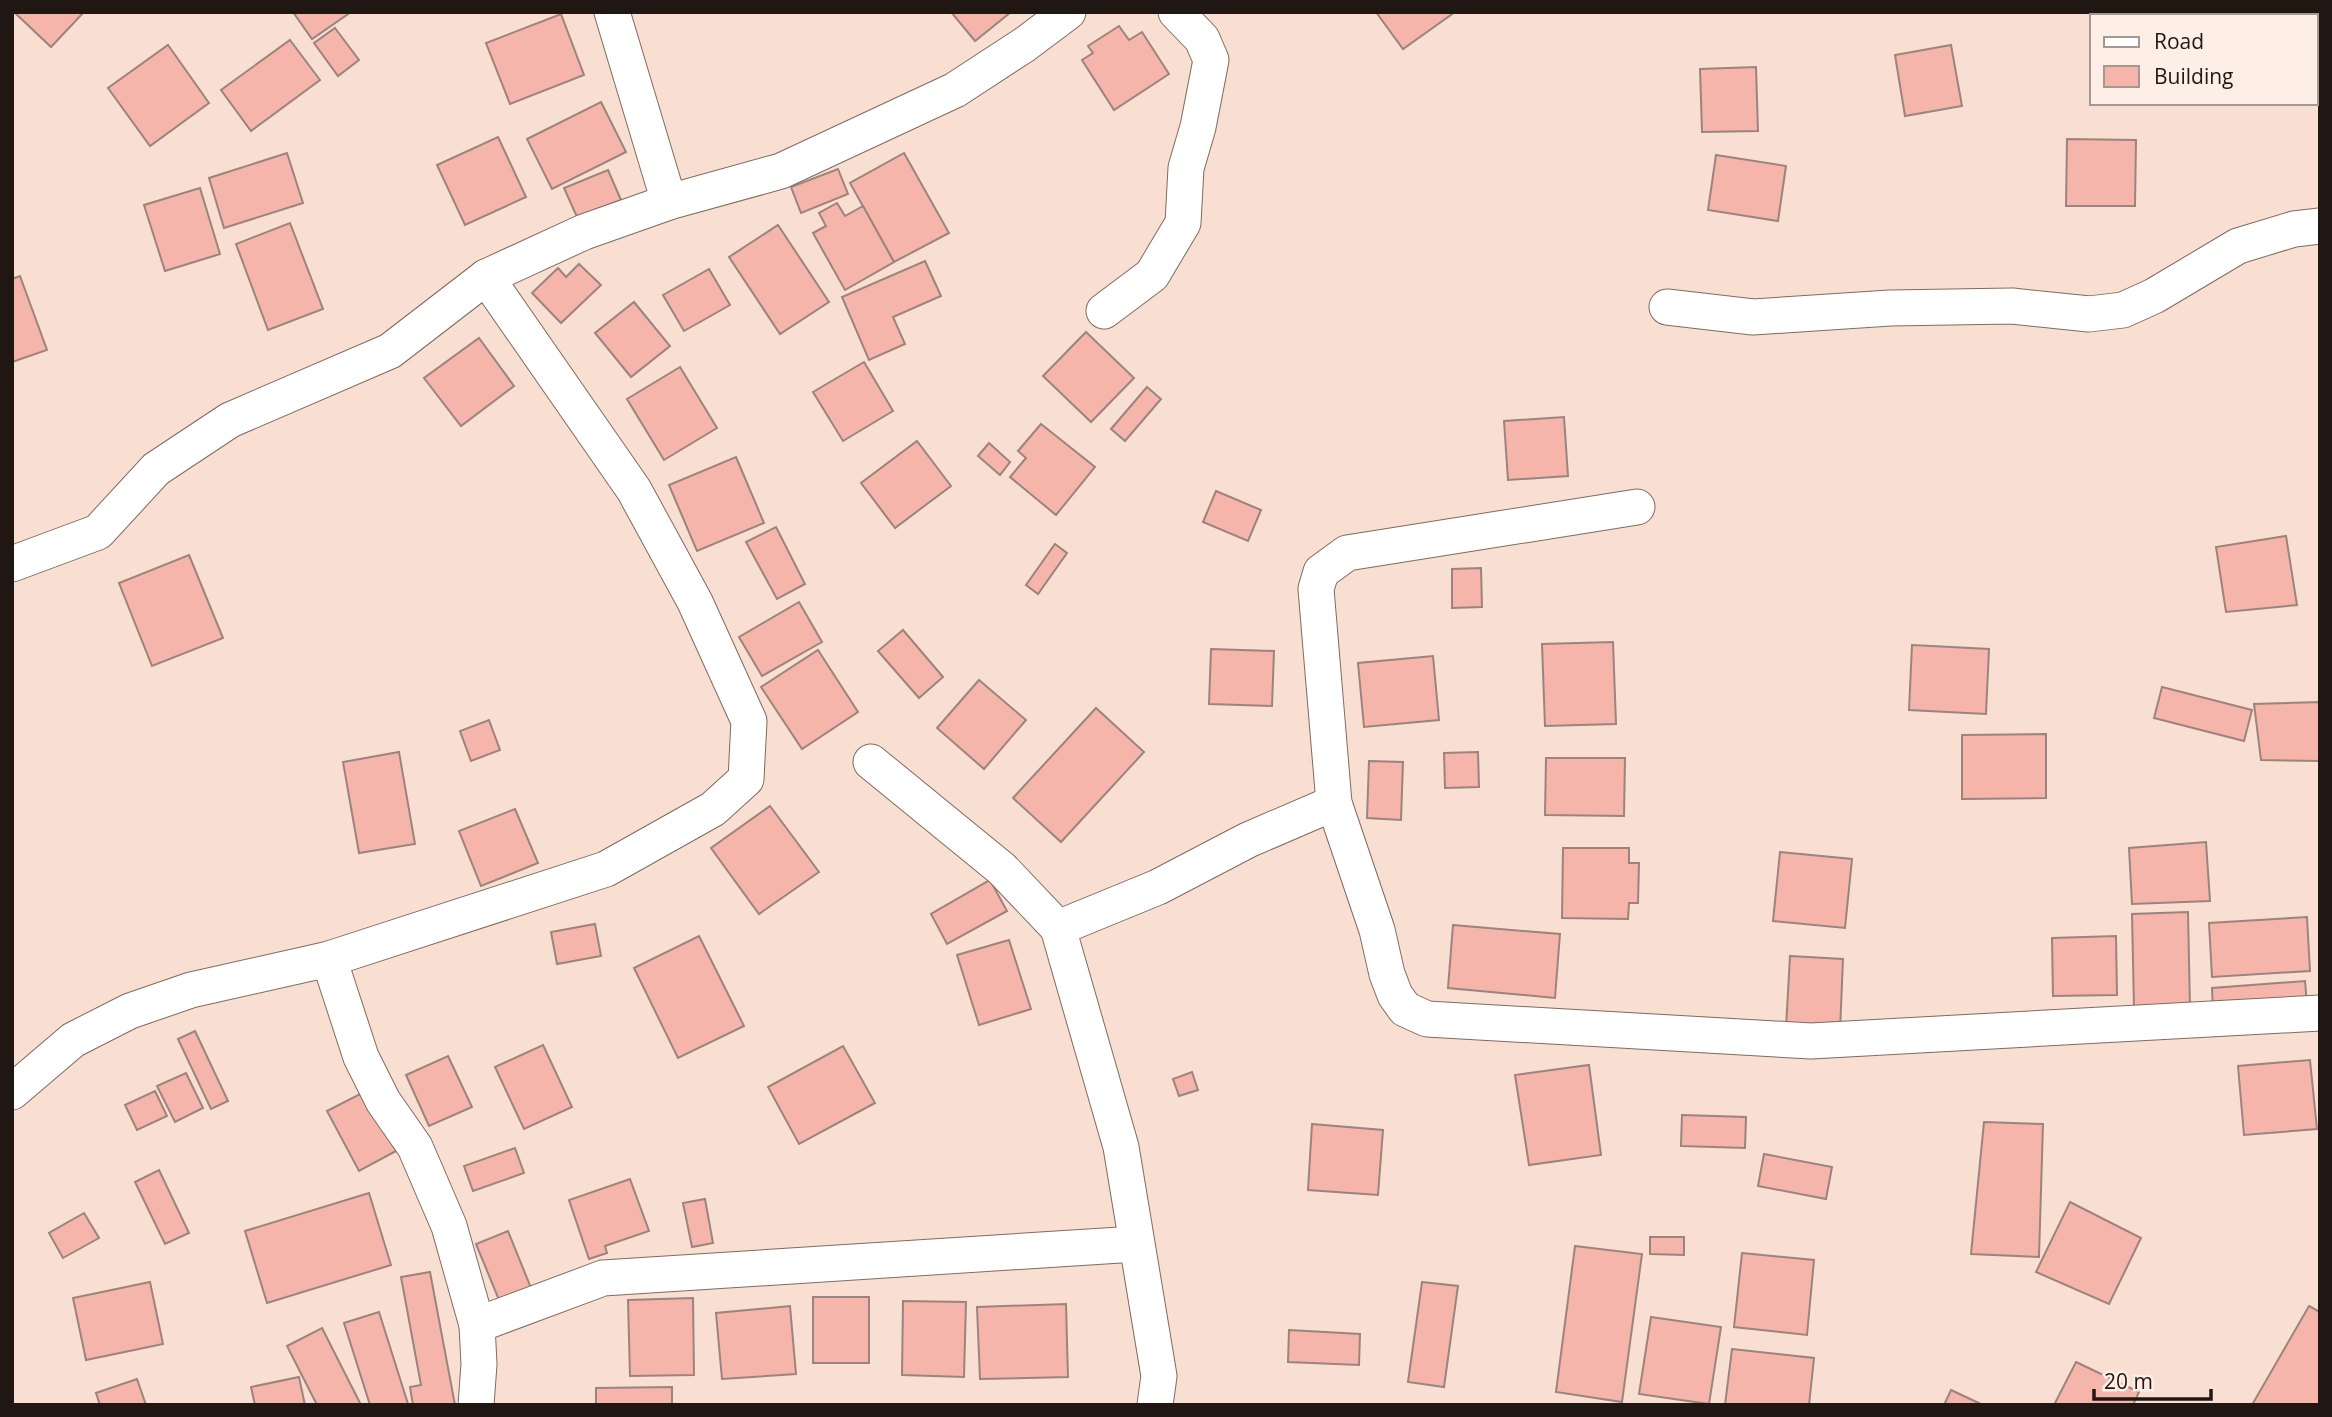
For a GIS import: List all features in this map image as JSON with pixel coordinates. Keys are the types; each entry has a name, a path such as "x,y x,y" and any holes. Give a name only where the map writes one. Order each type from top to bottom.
{"street":[{"path":"611,12 669,202"},
{"path":"12,564 98,532 156,469 230,420 390,351 486,278 584,232 669,202 781,171 955,90 1024,45 1068,12"},
{"path":"1104,312 1152,275 1183,223 1186,168 1198,127 1211,60 1202,39 1176,12"},
{"path":"1667,307 1753,317 1890,308 2012,306 2089,314 2123,310 2154,296 2238,246 2294,229 2320,226"},
{"path":"12,1092 73,1040 130,1011 191,990 329,959 606,869 713,808 746,779 750,721 695,602 634,490 486,278"},
{"path":"1637,507 1348,553 1321,572 1315,589 1334,803 1377,930 1387,974 1395,995 1405,1009 1427,1019 1811,1041 2320,1013"},
{"path":"871,762 1002,869 1058,928 1121,1147 1158,1376 1155,1405"},
{"path":"1058,928 1158,887 1248,840 1334,803"},
{"path":"329,959 361,1057 383,1101 415,1147 449,1226 477,1325 476,1405"},
{"path":"477,1325 603,1278 1136,1244"}],"building":[{"path":"14,12 84,12 51,47"},
{"path":"293,12 351,12 312,39"},
{"path":"951,12 1011,12 975,41"},
{"path":"1376,12 1455,12 1403,49"},
{"path":"561,14 584,75 510,104 486,43"},
{"path":"1119,26 1129,40 1142,32 1169,74 1114,110 1082,60 1093,53 1088,46"},
{"path":"335,28 359,60 338,76 314,43"},
{"path":"290,40 320,80 251,131 221,90"},
{"path":"168,45 209,103 150,146 108,88"},
{"path":"1951,45 1962,106 1905,116 1895,55"},
{"path":"1756,67 1758,131 1702,132 1700,69"},
{"path":"601,102 626,152 552,189 527,139"},
{"path":"498,137 526,197 465,225 437,165"},
{"path":"2067,139 2136,140 2135,206 2066,206"},
{"path":"287,153 303,203 224,228 209,178"},
{"path":"904,153 949,233 894,262 850,183"},
{"path":"1716,155 1786,166 1778,221 1708,210"},
{"path":"838,169 848,194 801,213 791,187"},
{"path":"608,170 621,200 577,217 564,188"},
{"path":"200,188 220,254 165,271 144,205"},
{"path":"837,203 845,216 863,206 894,262 845,290 813,233 826,226 819,213"},
{"path":"290,223 323,309 268,330 236,244"},
{"path":"778,225 829,302 780,334 729,257"},
{"path":"925,261 941,296 893,317 905,344 869,360 842,297"},
{"path":"579,264 601,285 561,323 532,293 558,268 566,277"},
{"path":"709,269 730,305 684,331 663,295"},
{"path":"20,276 47,350 12,362 12,279"},
{"path":"634,302 670,346 631,377 595,333"},
{"path":"1086,332 1134,378 1091,422 1043,376"},
{"path":"479,338 514,386 461,426 424,378"},
{"path":"864,362 893,411 843,441 813,392"},
{"path":"680,367 717,428 664,460 627,399"},
{"path":"1147,387 1161,399 1125,441 1111,429"},
{"path":"1564,417 1568,476 1508,480 1504,421"},
{"path":"1041,424 1095,467 1056,515 1010,477 1026,458 1018,451"},
{"path":"917,441 951,486 895,528 861,483"},
{"path":"989,443 1010,462 1000,475 978,456"},
{"path":"736,457 764,523 697,551 669,485"},
{"path":"1216,491 1261,510 1248,541 1203,522"},
{"path":"776,527 805,584 777,599 746,542"},
{"path":"2286,536 2297,605 2226,612 2216,547"},
{"path":"1055,544 1067,553 1038,594 1026,585"},
{"path":"189,555 223,638 152,666 119,583"},
{"path":"1481,568 1482,607 1452,608 1452,569"},
{"path":"799,602 822,642 762,676 739,637"},
{"path":"903,630 943,677 919,698 878,651"},
{"path":"1613,642 1616,724 1545,726 1542,644"},
{"path":"1912,645 1989,649 1986,714 1909,710"},
{"path":"1211,649 1274,651 1272,706 1209,704"},
{"path":"818,650 858,712 802,749 761,687"},
{"path":"1433,656 1439,720 1364,727 1358,663"},
{"path":"979,680 1026,720 984,769 937,728"},
{"path":"2162,687 2252,710 2244,741 2154,718"},
{"path":"2320,702 2320,761 2261,760 2254,704"},
{"path":"1096,708 1144,752 1061,842 1013,798"},
{"path":"489,720 500,750 471,761 460,731"},
{"path":"2046,734 2046,798 1962,799 1962,735"},
{"path":"399,752 415,844 359,853 343,762"},
{"path":"1478,752 1479,787 1445,788 1444,753"},
{"path":"1546,758 1625,758 1624,816 1545,815"},
{"path":"1369,761 1403,762 1401,820 1367,818"},
{"path":"770,806 819,872 759,914 711,848"},
{"path":"515,809 538,863 481,886 459,831"},
{"path":"2206,842 2210,901 2132,904 2129,848"},
{"path":"1563,848 1629,848 1629,863 1639,863 1638,903 1629,903 1628,919 1562,918"},
{"path":"1780,852 1852,859 1845,928 1773,921"},
{"path":"990,880 1007,911 947,944 931,914"},
{"path":"2188,912 2190,1008 2134,1009 2132,914"},
{"path":"2307,917 2310,971 2212,977 2209,923"},
{"path":"595,924 601,956 557,964 551,932"},
{"path":"1453,925 1560,934 1555,998 1448,988"},
{"path":"699,936 744,1026 678,1058 634,968"},
{"path":"2116,936 2117,995 2053,996 2052,938"},
{"path":"1009,940 1031,1009 979,1025 957,955"},
{"path":"1790,956 1843,959 1840,1031 1786,1028"},
{"path":"2305,981 2307,1004 2213,1011 2212,988"},
{"path":"195,1031 228,1101 211,1109 178,1039"},
{"path":"543,1045 572,1107 524,1129 495,1067"},
{"path":"843,1046 875,1103 799,1144 768,1087"},
{"path":"448,1056 472,1107 429,1126 406,1075"},
{"path":"2310,1060 2317,1129 2244,1135 2238,1066"},
{"path":"1589,1065 1601,1155 1529,1165 1515,1075"},
{"path":"1192,1072 1198,1090 1179,1096 1173,1079"},
{"path":"186,1073 203,1108 175,1122 157,1086"},
{"path":"155,1091 167,1116 137,1130 125,1105"},
{"path":"364,1092 396,1151 359,1171 327,1111"},
{"path":"1682,1115 1746,1117 1745,1148 1681,1146"},
{"path":"1984,1122 2043,1124 2039,1257 1971,1254"},
{"path":"1312,1124 1383,1130 1378,1195 1308,1190"},
{"path":"515,1148 524,1173 473,1191 464,1166"},
{"path":"1764,1154 1832,1167 1826,1199 1758,1186"},
{"path":"159,1170 189,1233 165,1244 135,1182"},
{"path":"630,1179 649,1231 605,1246 607,1253 589,1259 569,1200"},
{"path":"369,1193 391,1265 267,1303 245,1231"},
{"path":"705,1199 713,1243 692,1247 683,1203"},
{"path":"2070,1202 2141,1238 2109,1304 2036,1272"},
{"path":"84,1213 99,1238 63,1258 49,1233"},
{"path":"508,1231 531,1288 499,1300 476,1244"},
{"path":"1650,1237 1684,1237 1684,1255 1650,1254"},
{"path":"1575,1246 1642,1254 1622,1402 1556,1392"},
{"path":"1742,1253 1814,1260 1807,1335 1734,1327"},
{"path":"430,1272 455,1405 413,1405 410,1387 421,1385 401,1277"},
{"path":"150,1282 163,1344 86,1360 73,1298"},
{"path":"1422,1282 1458,1286 1444,1387 1408,1382"},
{"path":"813,1297 869,1297 869,1363 813,1363"},
{"path":"693,1298 694,1375 630,1376 628,1300"},
{"path":"903,1301 966,1302 964,1377 902,1375"},
{"path":"1066,1304 1068,1377 980,1379 977,1307"},
{"path":"790,1306 796,1374 722,1379 716,1313"},
{"path":"2309,1306 2320,1312 2320,1405 2252,1405"},
{"path":"379,1312 408,1404 370,1405 344,1323"},
{"path":"1651,1317 1721,1327 1709,1404 1639,1394"},
{"path":"322,1328 361,1405 317,1405 287,1346"},
{"path":"1289,1330 1360,1334 1359,1365 1288,1362"},
{"path":"1732,1349 1814,1358 1809,1405 1725,1405"},
{"path":"2076,1362 2139,1392 2133,1405 2054,1405"},
{"path":"299,1377 305,1405 255,1405 251,1387"},
{"path":"137,1379 146,1405 100,1405 96,1393"},
{"path":"672,1387 672,1405 596,1405 596,1388"},
{"path":"1951,1390 1983,1405 1944,1405"}]}
